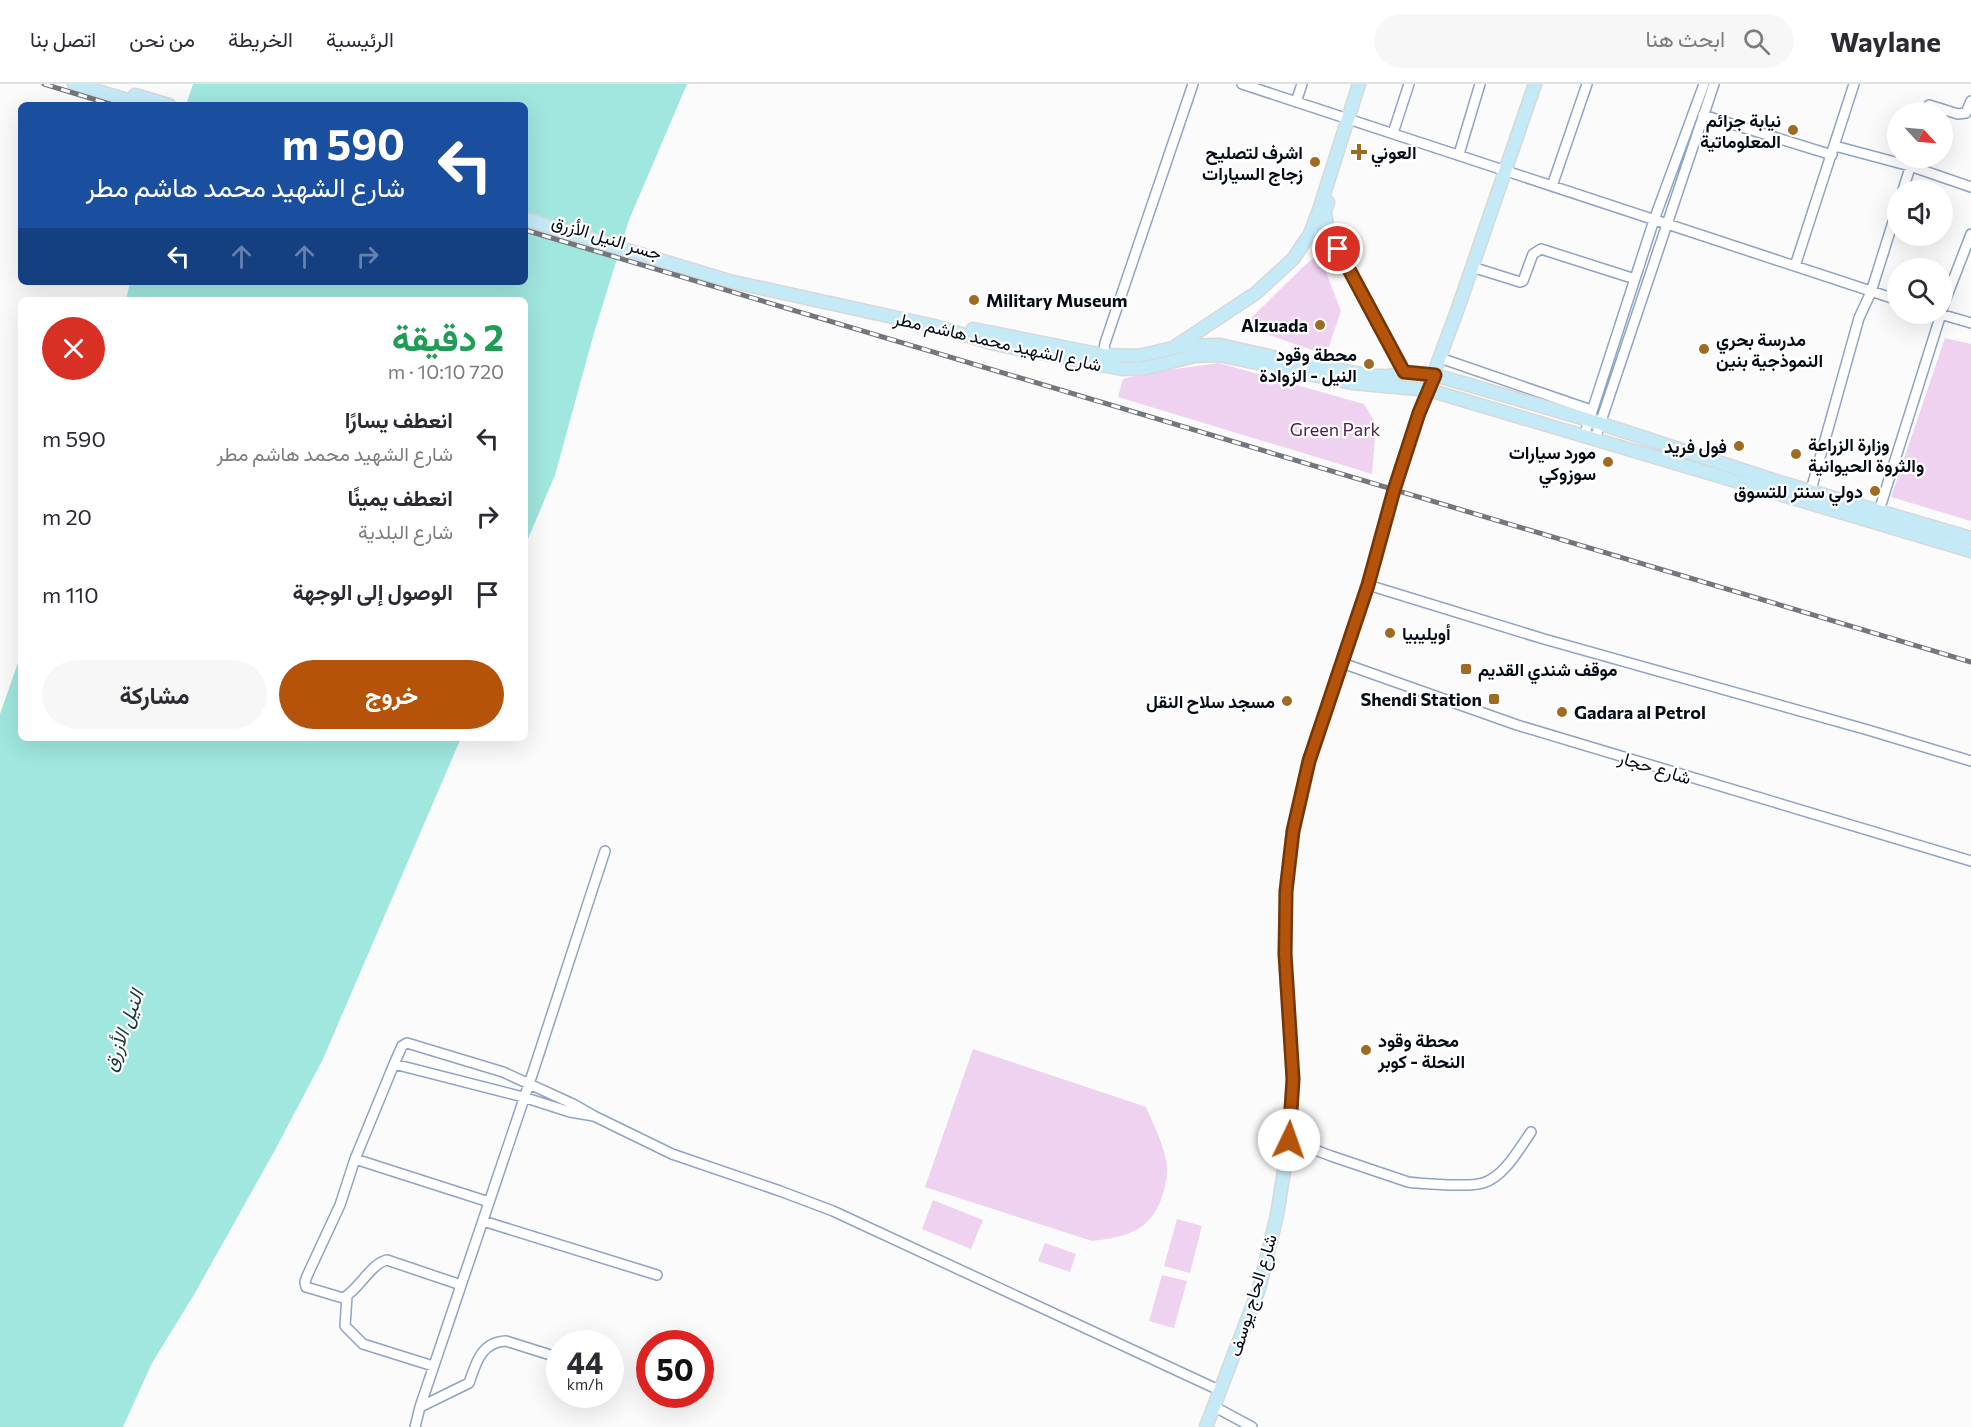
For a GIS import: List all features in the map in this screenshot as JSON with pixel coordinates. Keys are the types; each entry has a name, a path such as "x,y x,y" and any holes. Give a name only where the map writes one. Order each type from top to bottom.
{"main road":[{"path":"74,84 134,102"},
{"path":"99,84 159,102"},
{"path":"1359,84 1325,211 1327,228 1404,372"},
{"path":"1172,349 1256,293 1293,259 1310,234 1350,120 1366,84"},
{"name":"شارع الحاج يوسف","path":"1206,1427 1259,1289 1277,1215 1289,1140 1293,1079 1285,954 1286,891 1293,831 1309,761 1368,585 1394,490 1535,84"},
{"name":"جسر النيل الأزرق","path":"528,213 688,265"},
{"path":"528,220 688,265"},
{"name":"شارع الشهيد محمد هاشم مطر","path":"688,265 1000,336 1103,355 1148,355 1182,346 1220,345 1372,376 1390,376 1404,372 1435,375 1593,418 1773,480 1971,538"},
{"name":"شارع الشهيد محمد هاشم مطر","path":"688,265 729,281 934,326 995,344 1122,369 1146,368 1195,356 1219,355 1352,383 1429,390 1971,551"}],"street":[{"path":"1103,355 1105,343 1193,84"},
{"path":"1242,84 1254,86 1350,120 1459,154 1666,225 1887,297"},
{"path":"1296,102 1302,84"},
{"path":"1393,133 1409,84"},
{"path":"1459,154 1480,84"},
{"path":"1552,186 1587,84"},
{"path":"1589,437 1654,220 1704,84"},
{"path":"1593,418 1666,225 1714,84"},
{"path":"1795,266 1854,84"},
{"path":"1953,112 1966,113 1971,101"},
{"path":"1703,115 1833,150 1887,158"},
{"path":"1925,168 1971,187"},
{"path":"1953,281 1971,234"},
{"path":"1811,490 1859,318 1887,240"},
{"path":"1472,267 1520,282 1523,281 1533,254 1541,249 1635,279"},
{"path":"1953,317 1971,323"},
{"path":"1879,511 1938,324"},
{"path":"1440,358 1593,418"},
{"path":"1368,585 1544,639 1971,761"},
{"name":"شارع حجار","path":"1342,663 1517,725 1971,861"},
{"path":"415,1427 433,1366 529,1083 604,851"},
{"path":"461,1285 387,1260 379,1263 347,1296 339,1299 306,1287 305,1282 340,1205 354,1159 402,1046 407,1043 503,1072 672,1154 833,1211 1221,1391"},
{"path":"394,1064 524,1097 570,1112 594,1116"},
{"path":"1289,1140 1408,1182 1468,1185 1484,1183 1494,1177 1507,1165 1532,1132"},
{"path":"354,1159 489,1202"},
{"path":"483,1221 657,1275"},
{"path":"347,1296 345,1326 359,1342 433,1366"},
{"path":"420,1407 469,1383 479,1356 496,1341 506,1341 546,1354"},
{"path":"1215,1407 1252,1427"}],"green space":[{"path":"1319,254 1341,311 1326,355 1252,329 1252,317"},
{"path":"1945,338 1971,344 1971,521 1891,497"},
{"name":"Green Park","path":"1219,363 1364,404 1376,424 1372,474 1118,397 1123,379 1146,373"},
{"path":"973,1049 1146,1107 1161,1143 1167,1169 1162,1197 1151,1218 1135,1231 1125,1235 1092,1241 925,1187"},
{"path":"933,1200 983,1220 971,1249 922,1229"},
{"path":"1177,1219 1202,1226 1190,1273 1164,1266"},
{"path":"1045,1243 1076,1254 1070,1272 1038,1261"},
{"path":"1162,1275 1187,1281 1174,1328 1149,1321"}],"water":[{"path":"193,84 687,84 629,220 594,333 555,475 528,539 528,297 127,297 129,285 528,285 528,102 187,102"},
{"name":"النيل الأزرق","path":"18,663 18,741 460,741 323,1059 195,1293 152,1363 123,1427 0,1427 0,714"}],"railway":[{"path":"44,84 103,102"},
{"path":"528,231 1971,662"}],"place":[{"name":"نيابة جرائم المعلوماتية","path":"1793,130"},
{"name":"العوني","path":"1359,152"},
{"name":"اشرف لتصليح زجاج السيارات","path":"1315,162"},
{"name":"Military Museum","path":"974,300"},
{"name":"Alzuada","path":"1320,325"},
{"name":"مدرسة بحري النموذجية بنين","path":"1704,349"},
{"name":"محطة وقود النيل - الزوادة","path":"1369,364"},
{"name":"فول فريد","path":"1739,446"},
{"name":"وزارة الزراعة والثروة الحيوانية","path":"1796,454"},
{"name":"مورد سيارات سوزوكي","path":"1608,462"},
{"name":"دولي سنتر للتسوق","path":"1875,491"},
{"name":"أويليبيا","path":"1390,633"},
{"name":"موقف شندي القديم","path":"1466,669"},
{"name":"Shendi Station","path":"1494,699"},
{"name":"مسجد سلاح النقل","path":"1287,701"},
{"name":"Gadara al Petrol","path":"1562,712"},
{"name":"محطة وقود النحلة - كوبر","path":"1366,1050"}],"route":[{"path":"1289,1140 1293,1079 1285,954 1286,891 1293,831 1309,761 1368,585 1394,490 1419,413 1435,375 1404,372 1338,249"}]}
